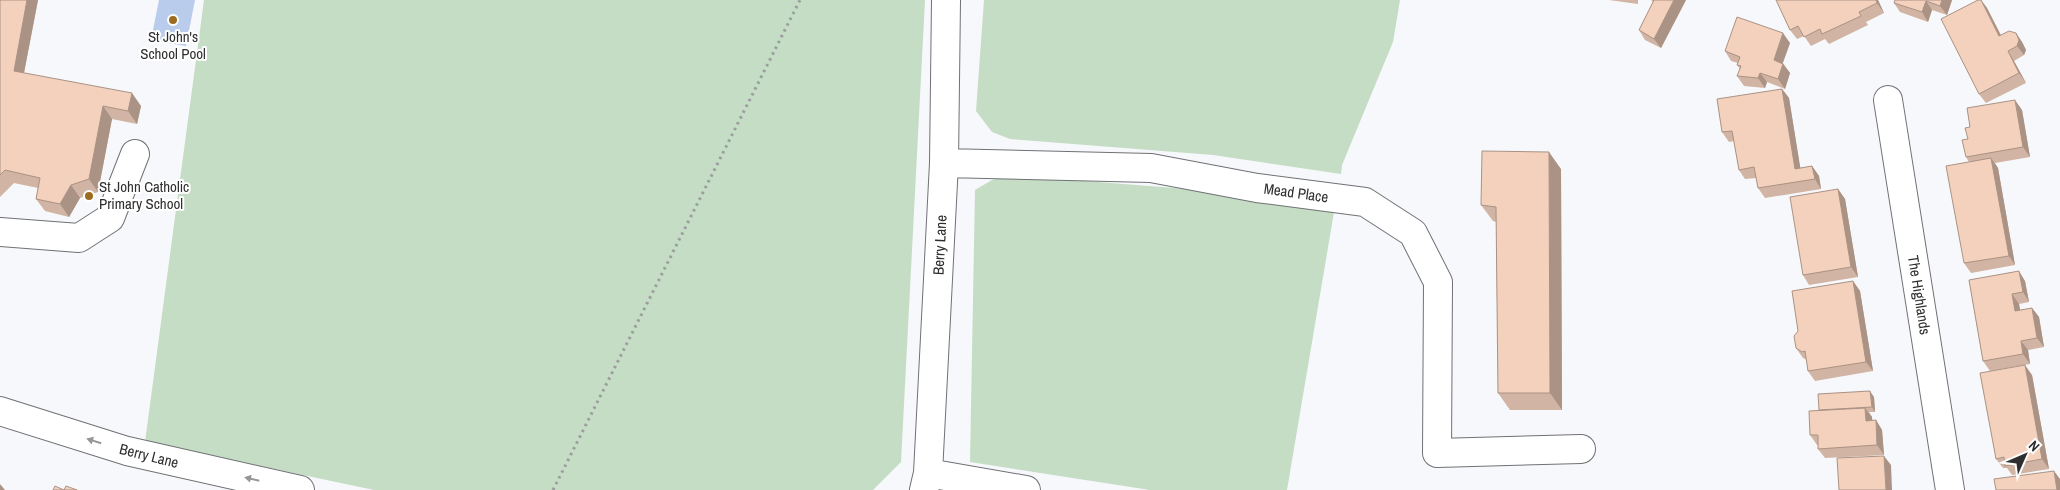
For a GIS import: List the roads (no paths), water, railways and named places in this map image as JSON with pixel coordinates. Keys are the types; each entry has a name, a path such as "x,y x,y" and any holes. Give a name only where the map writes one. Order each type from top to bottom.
{"street":[{"name":"Berry Lane","path":"926,482 944,163 946,0"},
{"name":"The Highlands","path":"1888,100 1950,490"},
{"path":"0,232 79,238 110,218 134,154"},
{"name":"Mead Place","path":"944,163 1151,168 1257,188 1365,202 1413,233 1438,282 1437,454 1581,449"},
{"name":"Berry Lane","path":"0,411 127,452 300,490"},
{"path":"926,482 1026,490"}],"water":[{"name":"St John's School Pool","path":"159,0 195,0 186,46 151,40"}],"place":[{"name":"St John's School Pool","path":"173,20"},
{"name":"St John Catholic Primary School","path":"89,196"}]}
